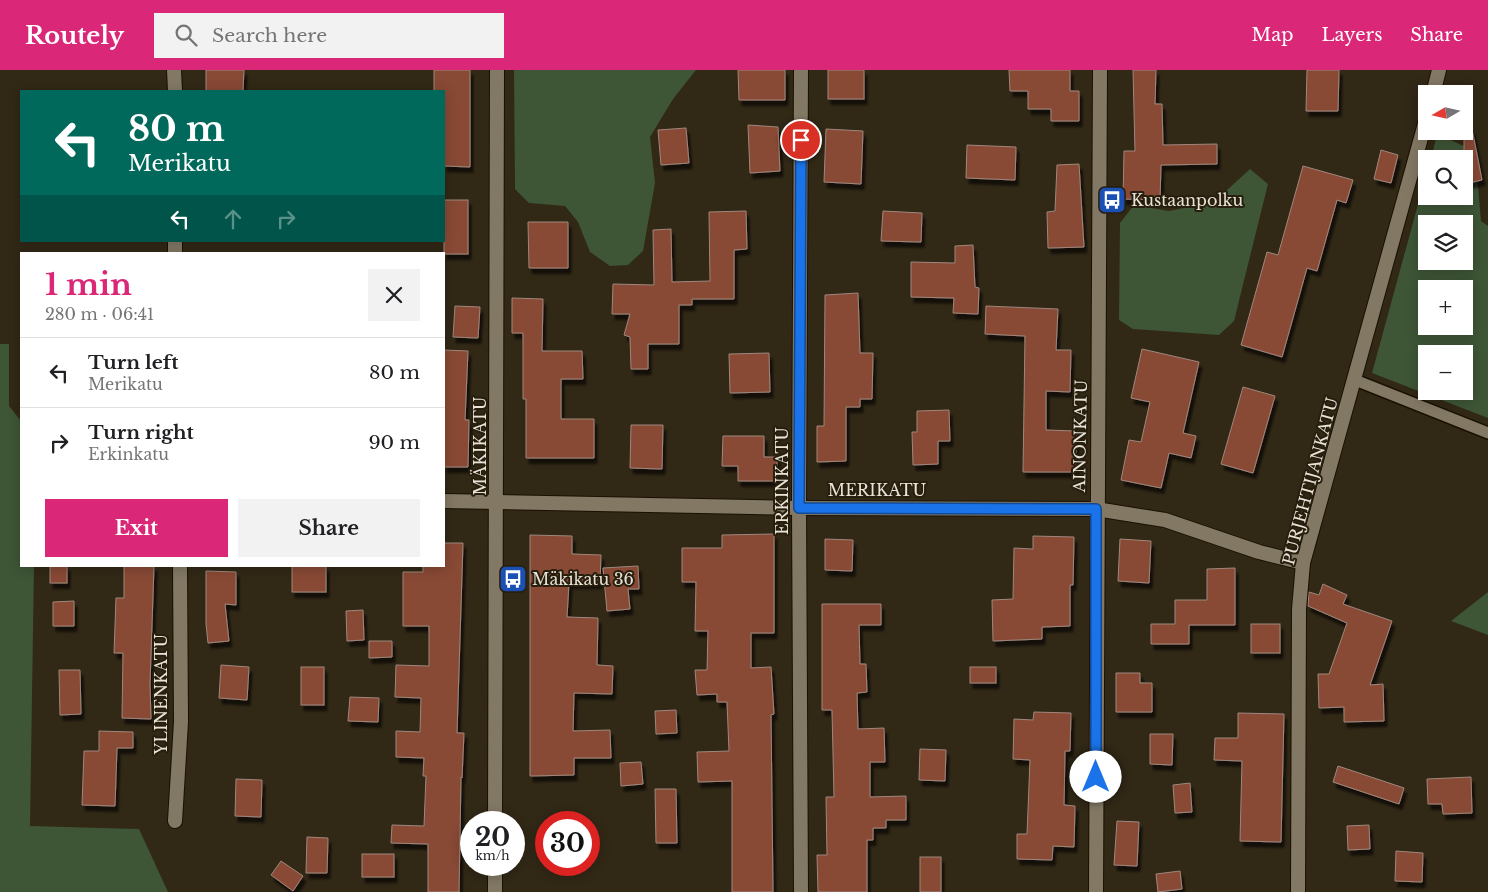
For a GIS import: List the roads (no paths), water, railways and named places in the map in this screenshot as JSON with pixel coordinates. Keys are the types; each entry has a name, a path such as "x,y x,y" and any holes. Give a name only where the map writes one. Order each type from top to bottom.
{"street":[{"path":"174,70 174,90"},
{"name":"MÄKIKATU","path":"495,811 497,70"},
{"name":"ERKINKATU","path":"801,70 799,508 801,892"},
{"name":"AINONKATU","path":"1096,892 1096,509 1100,70"},
{"path":"1435,85 1439,70"},
{"name":"PURJEHTIJANKATU","path":"1298,892 1299,609 1303,563 1421,140"},
{"name":"MERIKATU","path":"445,501 799,508 1096,509 1165,520 1259,552 1303,563"},
{"name":"YLINENKATU","path":"175,821 181,722 180,567"},
{"path":"495,876 495,892"}],"lane":[{"path":"1355,380 1488,433"}],"place":[{"name":"Kustaanpolku","path":"1112,200"},
{"name":"Mäkikatu 36","path":"513,579"}]}
